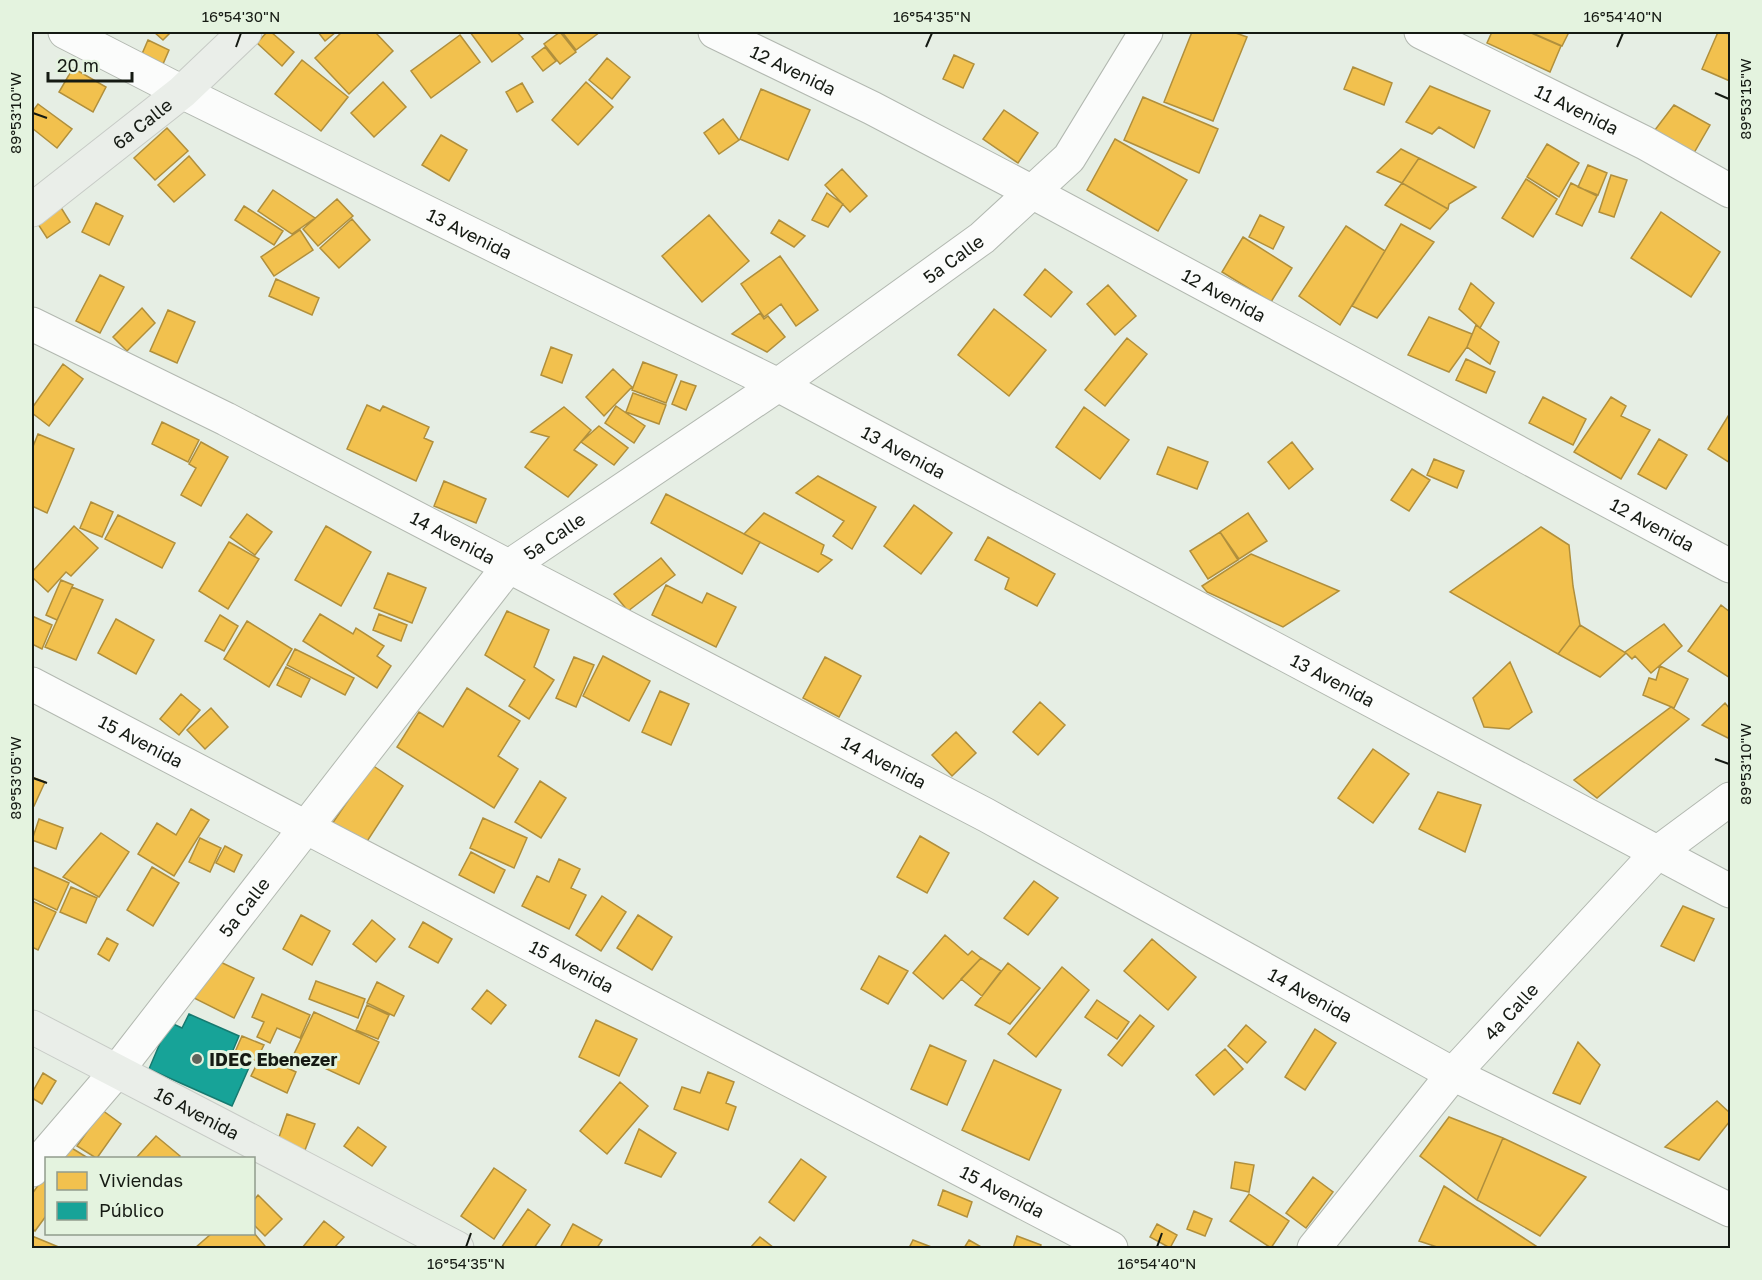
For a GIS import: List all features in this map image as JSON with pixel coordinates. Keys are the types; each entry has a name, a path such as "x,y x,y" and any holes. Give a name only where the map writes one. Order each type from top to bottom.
{"main road":[{"name":"6a Calle","path":"32,210 182,92 245,32"},
{"name":"16 Avenida","path":"32,1027 457,1248"}],"street":[{"name":"13 Avenida","path":"65,32 182,92 778,385 1731,891"},
{"name":"12 Avenida","path":"715,32 872,108 1032,192 1731,566"},
{"name":"5a Calle","path":"32,1170 116,1071 508,567 778,385 982,238 1069,158 1146,32"},
{"name":"11 Avenida","path":"1421,32 1646,143 1731,191"},
{"name":"14 Avenida","path":"32,324 225,419 986,815 1453,1074 1731,1210"},
{"name":"15 Avenida","path":"32,684 1111,1248"},
{"name":"4a Calle","path":"1314,1248 1453,1074 1657,853 1731,799"}],"building: Viviendas":[{"path":"154,32 171,32 163,40"},
{"path":"267,32 271,32 294,52 282,66 257,43"},
{"path":"318,32 336,32 325,41"},
{"path":"342,32 375,32 393,51 349,94 315,58"},
{"path":"470,32 517,32 523,39 492,62"},
{"path":"560,32 576,52 560,64 544,44"},
{"path":"562,32 600,32 576,50"},
{"path":"1192,32 1233,32 1247,37 1213,121 1164,102"},
{"path":"1492,32 1529,32 1561,46 1550,72 1487,43"},
{"path":"1530,32 1569,32 1562,46"},
{"path":"1718,32 1730,34 1730,81 1702,69"},
{"path":"460,35 480,62 431,98 411,71"},
{"path":"148,40 169,50 163,64 142,54"},
{"path":"545,47 556,61 543,71 532,57"},
{"path":"954,55 974,64 963,88 943,79"},
{"path":"607,58 630,77 612,99 589,80"},
{"path":"302,60 348,97 321,131 275,94"},
{"path":"1353,67 1392,83 1384,105 1344,89"},
{"path":"73,68 106,87 93,112 59,92"},
{"path":"383,82 406,107 374,137 351,113"},
{"path":"586,82 613,107 578,145 552,120"},
{"path":"522,83 533,102 517,112 506,92"},
{"path":"1430,86 1490,111 1474,148 1439,127 1432,134 1406,122"},
{"path":"761,89 810,110 788,160 740,139"},
{"path":"1143,97 1218,129 1199,173 1124,140"},
{"path":"38,104 72,129 57,148 32,128 32,112"},
{"path":"1674,105 1710,125 1687,165 1645,143"},
{"path":"1004,110 1038,133 1018,163 983,139"},
{"path":"723,119 739,140 719,154 704,133"},
{"path":"167,128 188,151 155,180 134,158"},
{"path":"441,135 467,150 449,181 422,165"},
{"path":"1115,139 1187,180 1158,231 1087,190"},
{"path":"1547,144 1579,163 1559,197 1527,177"},
{"path":"1401,149 1419,158 1402,183 1377,172"},
{"path":"189,156 205,175 174,202 158,185"},
{"path":"1419,158 1476,187 1449,204 1448,209 1402,183"},
{"path":"1588,165 1607,173 1598,195 1578,187"},
{"path":"842,169 867,196 850,212 825,185"},
{"path":"1611,175 1627,180 1614,217 1599,212"},
{"path":"1526,179 1557,199 1533,237 1502,218"},
{"path":"1402,183 1448,209 1430,229 1385,205"},
{"path":"1571,183 1597,196 1582,226 1556,214"},
{"path":"273,190 315,218 292,234 258,211"},
{"path":"827,193 843,204 828,227 812,220"},
{"path":"337,199 353,216 318,246 303,229"},
{"path":"96,203 123,216 109,245 82,232"},
{"path":"60,206 70,222 47,238 36,221"},
{"path":"244,206 283,231 274,245 235,220"},
{"path":"1661,212 1720,252 1691,297 1631,258"},
{"path":"709,215 749,261 702,302 662,256"},
{"path":"1260,215 1284,227 1273,249 1249,237"},
{"path":"352,219 370,240 339,268 320,248"},
{"path":"779,220 805,236 794,247 771,233"},
{"path":"1401,224 1434,242 1377,318 1352,306"},
{"path":"1346,226 1385,251 1340,325 1299,296"},
{"path":"300,230 313,250 274,276 261,257"},
{"path":"1243,237 1292,268 1271,302 1222,272"},
{"path":"780,256 818,310 796,326 781,304 764,317 741,284"},
{"path":"1045,269 1072,292 1051,317 1024,295"},
{"path":"100,275 124,287 100,333 76,321"},
{"path":"276,279 319,298 312,315 269,296"},
{"path":"1471,283 1494,303 1480,328 1459,309"},
{"path":"1108,285 1136,316 1115,335 1087,304"},
{"path":"142,308 155,323 127,351 113,337"},
{"path":"994,309 1046,350 1009,396 958,355"},
{"path":"168,310 195,322 177,363 150,351"},
{"path":"760,313 764,319 768,316 785,337 767,352 732,334"},
{"path":"1429,317 1472,334 1467,347 1449,372 1408,355"},
{"path":"1476,325 1499,342 1490,364 1467,347"},
{"path":"1127,338 1147,354 1105,406 1085,390"},
{"path":"551,347 572,355 562,383 541,375"},
{"path":"1466,359 1495,372 1486,393 1456,380"},
{"path":"643,362 677,375 666,403 632,390"},
{"path":"63,364 83,379 49,426 32,413 32,408"},
{"path":"613,369 632,387 604,416 586,397"},
{"path":"681,381 696,386 686,410 672,404"},
{"path":"633,393 666,405 659,424 626,412"},
{"path":"1543,397 1586,419 1573,445 1529,423"},
{"path":"1611,397 1626,406 1621,416 1650,430 1621,479 1574,452"},
{"path":"367,405 380,411 383,406 429,427 424,438 433,442 416,481 347,449"},
{"path":"616,406 645,426 634,443 605,423"},
{"path":"564,407 591,430 574,450 597,465 568,497 525,467 549,437 531,432"},
{"path":"1084,407 1129,440 1100,479 1056,447"},
{"path":"1730,413 1730,463 1708,449"},
{"path":"162,422 199,440 188,462 152,444"},
{"path":"599,426 628,448 614,465 581,442"},
{"path":"38,434 74,449 47,513 32,506 32,449"},
{"path":"1659,439 1687,455 1666,489 1638,474"},
{"path":"201,442 228,457 201,506 181,495 196,468 189,464"},
{"path":"1292,442 1313,469 1289,489 1268,462"},
{"path":"1168,447 1208,462 1197,489 1157,474"},
{"path":"1434,459 1464,471 1457,488 1427,475"},
{"path":"1412,469 1430,480 1409,511 1391,500"},
{"path":"818,476 876,507 852,549 833,536 844,521 796,493"},
{"path":"444,481 486,499 476,523 434,506"},
{"path":"666,494 760,542 742,574 651,523"},
{"path":"91,502 113,512 102,537 80,528"},
{"path":"914,505 952,533 921,574 884,546"},
{"path":"764,513 824,545 821,554 832,560 818,572 744,534"},
{"path":"1248,513 1267,541 1239,559 1220,532"},
{"path":"247,514 272,532 255,555 230,537"},
{"path":"118,515 175,543 162,568 105,539"},
{"path":"74,526 98,548 71,576 66,572 48,592 32,577 32,572"},
{"path":"326,526 371,552 341,606 295,580"},
{"path":"1541,527 1569,545 1580,625 1558,654 1450,592"},
{"path":"1220,532 1238,560 1208,579 1190,551"},
{"path":"988,537 1055,574 1037,606 1005,589 1009,578 975,560"},
{"path":"229,542 259,559 228,609 199,591"},
{"path":"1251,554 1339,591 1283,627 1207,592 1202,586"},
{"path":"661,558 675,575 628,611 614,594"},
{"path":"388,573 426,588 412,623 374,608"},
{"path":"61,580 73,585 57,620 46,615"},
{"path":"666,585 702,603 707,593 736,607 716,647 652,615"},
{"path":"72,587 103,600 76,660 45,647"},
{"path":"1721,605 1730,612 1730,678 1688,651"},
{"path":"507,611 549,630 534,667 554,680 529,719 509,706 525,680 485,655"},
{"path":"320,614 353,634 356,628 384,646 377,656 391,666 377,688 303,641"},
{"path":"379,614 407,625 401,641 373,630"},
{"path":"220,615 238,626 224,651 205,641"},
{"path":"32,616 52,625 42,649 32,644"},
{"path":"116,619 154,640 136,674 98,653"},
{"path":"247,621 292,649 269,687 224,659"},
{"path":"1664,624 1682,646 1651,673 1635,656 1632,659 1625,652"},
{"path":"1580,625 1626,653 1600,677 1558,654"},
{"path":"295,649 354,678 345,695 287,665"},
{"path":"603,656 650,681 629,721 583,696"},
{"path":"574,657 594,665 576,707 556,698"},
{"path":"825,657 861,676 839,717 803,698"},
{"path":"1510,662 1532,712 1509,729 1484,727 1473,698"},
{"path":"1660,666 1688,679 1674,708 1643,695 1649,678 1656,680"},
{"path":"286,667 310,679 301,697 277,685"},
{"path":"467,688 520,721 498,756 518,769 494,808 397,747 419,712 443,727"},
{"path":"660,691 689,704 671,745 642,732"},
{"path":"181,694 200,710 179,735 160,719"},
{"path":"1040,702 1065,725 1038,755 1013,732"},
{"path":"1725,703 1730,709 1730,739 1702,725"},
{"path":"1671,707 1689,719 1597,798 1574,780"},
{"path":"211,708 228,727 205,749 187,730"},
{"path":"956,732 976,753 952,776 932,755"},
{"path":"1373,749 1409,774 1373,823 1338,798"},
{"path":"372,765 403,786 364,846 332,824"},
{"path":"32,777 45,782 34,806 32,805"},
{"path":"540,781 566,798 541,838 515,822"},
{"path":"1438,792 1481,805 1465,852 1419,829"},
{"path":"191,809 209,820 174,876 138,854 157,823 176,835"},
{"path":"483,818 527,838 514,868 470,848"},
{"path":"39,819 63,828 56,849 32,840"},
{"path":"101,833 129,852 99,897 63,877"},
{"path":"920,836 949,853 927,893 897,877"},
{"path":"200,838 221,848 210,872 189,862"},
{"path":"225,846 242,855 234,872 216,863"},
{"path":"471,852 505,870 494,893 459,875"},
{"path":"559,859 580,869 571,888 586,895 569,929 522,906 537,876 549,882"},
{"path":"33,867 69,883 57,910 32,898"},
{"path":"152,867 179,883 153,926 127,910"},
{"path":"1034,881 1058,898 1028,935 1004,918"},
{"path":"71,887 97,898 86,923 60,912"},
{"path":"602,896 626,912 601,951 576,935"},
{"path":"32,901 56,912 38,950 32,947"},
{"path":"1683,906 1714,919 1694,961 1661,946"},
{"path":"301,915 330,931 312,965 283,949"},
{"path":"638,915 672,937 652,970 617,948"},
{"path":"372,920 395,939 376,962 353,944"},
{"path":"423,922 452,939 438,963 409,947"},
{"path":"945,935 968,955 972,951 981,958 943,999 913,973"},
{"path":"107,938 118,944 109,961 98,954"},
{"path":"1152,939 1196,977 1168,1010 1124,971"},
{"path":"879,956 908,971 888,1004 861,989"},
{"path":"212,958 254,978 234,1018 192,997"},
{"path":"981,958 1001,971 982,996 961,979"},
{"path":"1008,963 1040,988 1010,1024 975,1005"},
{"path":"1062,967 1089,990 1036,1057 1008,1034"},
{"path":"316,981 365,999 358,1018 309,999"},
{"path":"377,982 404,996 394,1016 367,1003"},
{"path":"487,990 506,1005 491,1024 472,1009"},
{"path":"262,994 310,1015 300,1038 277,1028 270,1043 257,1037 264,1022 252,1017"},
{"path":"1097,1000 1129,1022 1117,1039 1085,1017"},
{"path":"367,1005 389,1015 378,1039 356,1030"},
{"path":"314,1012 379,1042 359,1084 294,1054"},
{"path":"1140,1015 1154,1026 1122,1066 1108,1055"},
{"path":"596,1020 637,1039 619,1076 579,1057"},
{"path":"1246,1025 1266,1042 1247,1063 1228,1046"},
{"path":"1315,1029 1336,1043 1305,1090 1285,1077"},
{"path":"242,1036 264,1045 256,1061 235,1052"},
{"path":"1578,1042 1600,1065 1580,1104 1553,1093"},
{"path":"930,1045 966,1061 947,1105 911,1089"},
{"path":"1225,1049 1243,1069 1214,1095 1196,1075"},
{"path":"261,1056 296,1072 287,1093 251,1076"},
{"path":"994,1060 1061,1090 1029,1160 962,1130"},
{"path":"708,1072 734,1082 726,1103 736,1107 728,1130 674,1109 682,1087 700,1093"},
{"path":"43,1073 56,1081 42,1104 32,1098 32,1093"},
{"path":"620,1082 648,1106 607,1154 580,1131"},
{"path":"1717,1101 1730,1113 1730,1121 1699,1160 1665,1147"},
{"path":"102,1110 121,1124 98,1157 77,1146"},
{"path":"287,1114 315,1124 305,1150 278,1140"},
{"path":"1449,1117 1503,1138 1477,1200 1420,1156"},
{"path":"358,1127 386,1147 372,1166 344,1146"},
{"path":"639,1129 676,1153 661,1177 625,1163"},
{"path":"156,1136 180,1156 179,1157 137,1157"},
{"path":"1503,1138 1586,1177 1540,1236 1477,1200"},
{"path":"70,1147 86,1157 64,1157"},
{"path":"801,1159 826,1177 794,1221 769,1202"},
{"path":"1235,1162 1254,1165 1249,1192 1231,1188"},
{"path":"494,1168 526,1190 494,1239 461,1216"},
{"path":"45,1175 45,1217 35,1231 32,1228 32,1194"},
{"path":"1313,1177 1333,1192 1306,1228 1286,1213"},
{"path":"1444,1186 1539,1248 1440,1248 1419,1241"},
{"path":"943,1190 972,1202 967,1217 938,1205"},
{"path":"1249,1194 1289,1221 1271,1248 1230,1221"},
{"path":"258,1195 282,1219 265,1236 255,1226 255,1199"},
{"path":"528,1209 550,1225 534,1248 501,1248"},
{"path":"1194,1211 1212,1219 1205,1236 1187,1229"},
{"path":"324,1221 344,1237 334,1248 302,1248"},
{"path":"573,1224 602,1240 597,1248 560,1248"},
{"path":"1157,1224 1177,1235 1170,1248 1150,1237"},
{"path":"255,1234 265,1246 262,1248 195,1248 210,1235"},
{"path":"32,1236 61,1248 32,1248"},
{"path":"1017,1236 1041,1245 1040,1248 1013,1248"},
{"path":"760,1237 774,1248 750,1248"},
{"path":"913,1240 934,1248 909,1248"},
{"path":"969,1240 983,1248 964,1248"}],"building: Público":[{"name":"IDEC Ebenezer","path":"189,1014 239,1036 231,1055 251,1063 232,1106 149,1069 169,1022 182,1028"}],"place":[{"name":"IDEC Ebenezer","path":"197,1059"}]}
